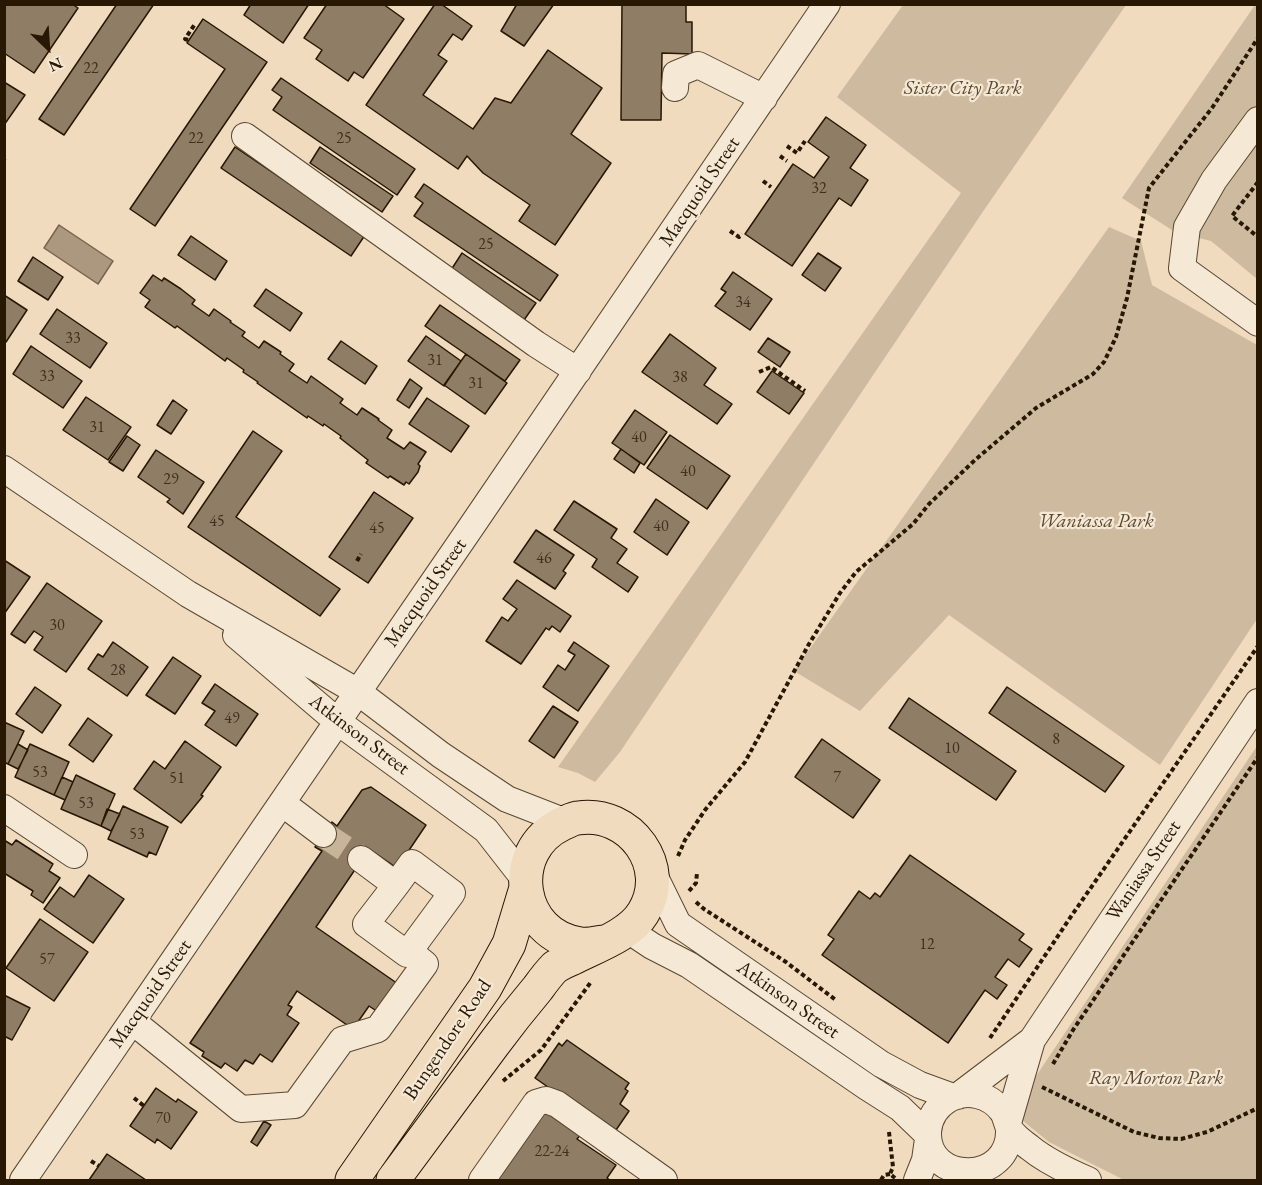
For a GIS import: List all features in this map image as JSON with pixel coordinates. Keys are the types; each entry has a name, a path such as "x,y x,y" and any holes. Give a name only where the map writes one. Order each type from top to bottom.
{"highway":[{"path":"598,817 620,824 637,838 648,857 670,872 652,893 643,914 616,936 581,944 560,937 542,924 530,905 525,885 526,868 533,848 548,831 566,822 576,818 598,817"},
{"name":"Bungendore Road","path":"352,1180 485,988 508,944 525,885"},
{"name":"Bungendore Road","path":"393,1180 519,1010 556,967 616,936"}],"street":[{"name":"Macquoid Street","path":"23,1180 764,98 820,7"},
{"path":"675,88 676,74 698,65 764,98"},
{"path":"1257,120 1214,180 1187,227 1182,268 1257,323"},
{"path":"245,136 536,344 578,371"},
{"name":"Atkinson Street","path":"4,469 188,594 358,692 441,755 507,799 566,822"},
{"name":"Atkinson Street","path":"188,594 338,722 486,830 525,885"},
{"name":"Waniassa Street","path":"1009,1126 1032,1041 1257,702"},
{"path":"282,803 323,834"},
{"path":"4,808 74,855"},
{"path":"362,859 396,885"},
{"path":"412,863 452,893 407,954 366,924 396,885 412,863"},
{"name":"Atkinson Street","path":"670,872 678,924 880,1064 920,1085 956,1096"},
{"name":"Atkinson Street","path":"616,936 652,946 690,965 867,1087 893,1102 928,1137"},
{"path":"132,1021 241,1109 295,1105 342,1040 378,1029 425,964 409,951"},
{"name":"Waniassa Street","path":"956,1096 1032,1041"},
{"path":"917,1180 922,1169 933,1115 942,1105 956,1096 972,1094 986,1097 997,1105 1009,1126 1038,1154 1088,1180"},
{"path":"482,1180 536,1103 546,1100 556,1104 654,1179"},
{"path":"928,1137 936,1159 946,1168 958,1174 985,1177 1004,1157 1010,1140 1009,1126"}],"path":[{"path":"188,40 185,39 195,24"},
{"path":"686,894 670,872 686,840 705,810 745,762 809,644 840,593 856,572 913,524 929,504 952,482 1027,416 1093,374 1104,362 1116,337 1127,298 1149,188 1212,108 1257,38"},
{"path":"787,146 797,153 806,141"},
{"path":"780,156 787,161"},
{"path":"764,181 771,187"},
{"path":"1257,182 1232,216 1257,237"},
{"path":"730,231 740,237 742,234"},
{"path":"759,372 771,367 805,391"},
{"path":"357,561 362,554"},
{"path":"986,1045 1072,915 1257,646"},
{"path":"1052,1066 1056,1055 1257,757"},
{"path":"695,901 786,962 845,1007"},
{"path":"497,1086 541,1050 596,974"},
{"path":"1045,1082 1042,1087 1134,1132 1159,1138 1181,1139 1208,1132 1257,1108"},
{"path":"134,1098 144,1106"},
{"path":"881,1180 890,1174 893,1167 888,1121"},
{"path":"91,1161 99,1166"},
{"path":"890,1174 897,1180"}],"green space":[{"name":"Sister City Park","path":"903,5 1126,5 984,210 620,752 595,782 578,773 558,767 961,193 837,97"},
{"path":"1257,5 1257,279 1211,241 1175,232 1122,198"},
{"name":"Waniassa Park","path":"1109,227 1141,241 1152,285 1257,345 1257,619 1160,765 949,615 860,711 794,671"},
{"name":"Ray Morton Park","path":"1257,746 1257,1180 1122,1179 1049,1142 1012,1112"}],"shaded area":[{"path":"59,225 113,261 98,284 44,248"}],"building":[{"path":"4,4 72,4 78,8 34,73 4,53"},
{"path":"117,4 154,4 64,135 39,119"},
{"path":"251,4 309,4 283,43 244,15"},
{"path":"327,4 383,4 404,19 363,78 354,72 348,81 316,59 322,50 304,38"},
{"path":"435,4 441,4 472,26 462,40 453,34 438,55 447,61 423,95 473,129 495,98 511,103 548,50 602,88 571,134 611,163 555,245 519,221 530,205 483,173 467,156 458,169 366,105"},
{"path":"517,4 554,4 524,46 501,31"},
{"path":"622,4 686,4 686,22 692,22 692,54 662,53 661,120 621,120"},
{"path":"203,19 267,62 155,226 130,209 225,69 187,43"},
{"path":"281,78 415,169 397,195 273,110 282,97 272,90"},
{"path":"4,82 25,95 4,125"},
{"path":"826,117 866,145 850,168 868,180 851,206 839,198 792,266 745,234 793,164 814,178 829,157 808,142"},
{"path":"235,147 365,235 351,256 221,168"},
{"path":"320,147 393,196 382,212 310,163"},
{"path":"424,184 558,275 540,301 414,216 423,203 415,197"},
{"path":"191,236 227,261 215,280 178,255"},
{"path":"462,253 536,303 524,320 451,270"},
{"path":"818,253 841,268 825,291 802,275"},
{"path":"33,257 63,277 48,300 18,281"},
{"path":"733,272 772,299 750,330 715,306 726,292 721,289"},
{"path":"153,275 162,281 164,278 181,289 195,300 192,304 209,316 214,309 245,332 242,336 259,348 264,341 281,352 280,354 294,364 289,371 307,383 311,376 343,399 340,403 357,415 362,408 379,419 392,430 387,438 404,449 410,442 426,452 418,464 420,466 418,472 409,484 406,482 404,485 390,476 388,478 366,463 368,460 324,424 323,426 308,416 307,418 257,383 227,358 225,361 177,326 175,328 145,307 150,300 140,293"},
{"path":"266,289 302,313 290,331 254,306"},
{"path":"4,295 27,310 6,342 4,341"},
{"path":"440,305 520,360 505,381 425,326"},
{"path":"57,309 107,343 90,368 40,334"},
{"path":"670,334 716,368 704,385 732,404 717,424 642,372"},
{"path":"426,336 461,361 444,386 408,361"},
{"path":"768,338 790,352 780,367 758,352"},
{"path":"341,341 377,366 365,384 328,359"},
{"path":"31,346 82,381 63,408 13,374"},
{"path":"466,354 507,383 485,414 444,385"},
{"path":"772,371 804,393 789,414 757,392"},
{"path":"410,379 422,388 409,408 397,400"},
{"path":"86,397 131,427 108,460 63,430"},
{"path":"427,398 469,426 451,452 409,424"},
{"path":"173,400 187,410 171,434 157,425"},
{"path":"635,410 667,432 644,465 612,443"},
{"path":"253,431 282,451 236,517 340,589 320,616 188,527"},
{"path":"670,435 730,476 707,509 647,468"},
{"path":"127,436 140,445 123,471 109,462"},
{"path":"621,449 640,463 634,473 614,459"},
{"path":"156,450 204,482 183,514 167,502 170,499 138,477"},
{"path":"374,492 413,518 368,583 329,557"},
{"path":"656,499 689,522 667,555 634,532"},
{"path":"574,501 617,529 611,538 627,549 617,563 638,577 628,592 592,567 597,559 554,530"},
{"path":"536,530 574,555 555,589 514,562"},
{"path":"4,560 30,577 4,614"},
{"path":"517,580 571,616 560,632 552,626 549,630 546,628 521,664 486,641 502,617 508,621 517,609 503,599"},
{"path":"47,583 102,621 66,672 34,650 43,637 34,631 25,643 11,634"},
{"path":"113,642 148,667 127,696 88,669 98,654 103,657"},
{"path":"574,642 609,666 578,711 543,687 558,665 565,670 575,655 568,651"},
{"path":"173,657 201,676 175,714 146,695"},
{"path":"215,684 258,714 236,746 205,725 215,711 202,703"},
{"path":"35,687 61,705 42,733 16,714"},
{"path":"1007,687 1124,766 1105,792 989,713"},
{"path":"909,698 1016,771 996,800 889,728"},
{"path":"553,706 578,722 554,758 529,741"},
{"path":"88,718 112,735 93,762 69,745"},
{"path":"4,722 24,731 8,764 4,762"},
{"path":"822,739 880,780 853,818 795,777"},
{"path":"185,741 221,767 201,795 203,796 181,823 134,789 154,761 165,769"},
{"path":"18,744 28,750 18,769 8,764"},
{"path":"30,744 69,762 54,795 15,777"},
{"path":"76,775 115,794 101,826 61,809"},
{"path":"62,777 73,782 65,800 54,795"},
{"path":"371,787 426,825 397,868 369,849 316,927 401,986 381,1014 369,1006 353,1029 297,991 288,1005 292,1007 287,1015 299,1023 272,1062 260,1054 253,1064 245,1060 237,1071 225,1063 221,1068 202,1056 204,1052 190,1043 322,851 315,847 332,822 337,826 362,790"},
{"path":"123,806 168,827 156,855 149,852 147,857 108,839"},
{"path":"107,809 120,814 111,831 101,826"},
{"path":"4,840 12,845 16,840 53,864 49,871 60,878 43,903 31,895 33,891 4,873"},
{"path":"910,855 1024,934 1019,940 1032,949 1019,967 1008,959 995,977 1007,985 997,999 985,990 948,1043 822,955 834,939 828,935 859,891 870,899 875,893 880,897"},
{"path":"89,875 124,899 93,943 44,909 60,887 74,897"},
{"path":"40,919 88,952 54,1001 6,968"},
{"path":"4,995 30,1008 12,1040 4,1036"},
{"path":"567,1040 629,1083 625,1089 628,1091 620,1104 629,1111 614,1133 535,1078 559,1043 562,1046"},
{"path":"156,1088 176,1102 178,1099 197,1112 171,1149 157,1139 155,1143 130,1126"},
{"path":"539,1107 582,1133 577,1139 616,1165 607,1178 610,1180 494,1180"},
{"path":"264,1121 271,1125 257,1146 251,1142"},
{"path":"107,1154 146,1180 89,1180"}],"tunnel":[{"path":"323,834 361,859"}]}
